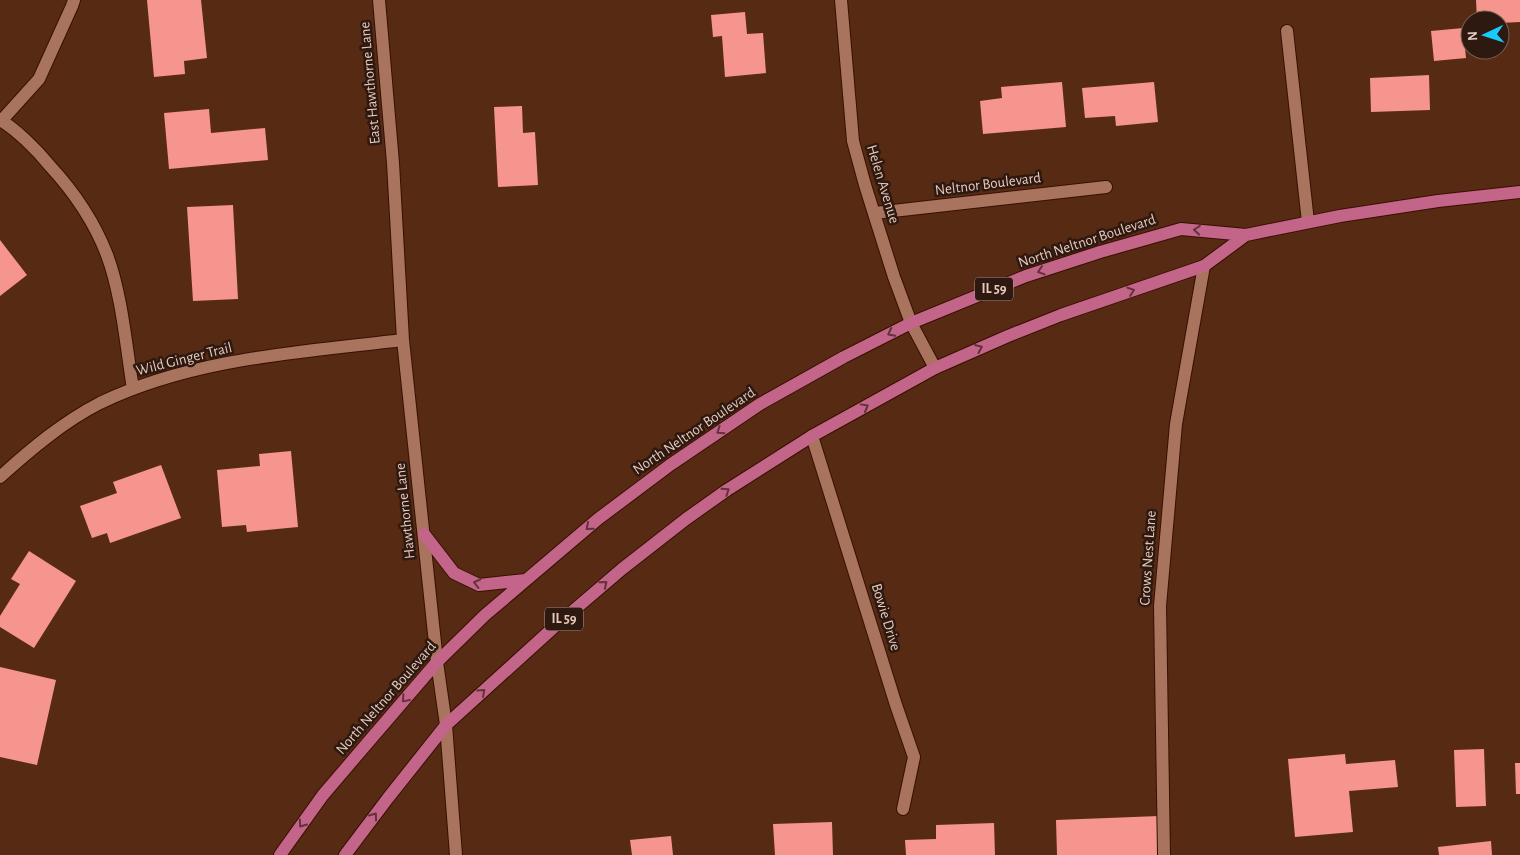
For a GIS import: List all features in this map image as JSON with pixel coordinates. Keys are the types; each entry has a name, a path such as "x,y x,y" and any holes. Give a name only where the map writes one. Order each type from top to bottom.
{"main road":[{"name":"North Neltnor Boulevard","path":"280,855 323,795 437,662 485,615 628,496 670,465 760,404 844,357 911,323 1026,276 1180,229 1246,235 1340,216 1438,201 1520,192"},
{"name":"North Neltnor Boulevard","path":"346,855 446,725 553,628 622,569 702,507 812,436 935,368 1061,315 1204,266 1246,235"},
{"path":"424,534 454,573 479,586 525,580"}],"street":[{"path":"74,0 39,79 1,120 39,153 69,187 95,228 108,256 116,287 133,389"},
{"name":"East Hawthorne Lane","path":"379,0 393,163"},
{"name":"Helen Avenue","path":"841,0 853,141 865,186 911,323 935,368"},
{"path":"1287,31 1308,222"},
{"name":"Hawthorne Lane","path":"393,163 403,340 437,662 446,725 456,855"},
{"name":"Neltnor Boulevard","path":"875,214 1106,186"},
{"name":"Crows Nest Lane","path":"1164,855 1160,606 1176,424 1204,266"},
{"name":"Wild Ginger Trail","path":"0,477 25,454 62,425 100,404 133,389 184,373 260,358 403,340"},
{"name":"Bowie Drive","path":"812,436 914,757 903,809"}],"building":[{"path":"147,0 201,0 207,58 184,61 185,74 154,77"},
{"path":"1476,0 1520,0 1520,22 1510,22 1510,10 1476,10"},
{"path":"745,12 747,34 763,33 766,73 725,77 722,36 713,37 711,15"},
{"path":"1460,28 1460,59 1434,61 1431,31"},
{"path":"1429,75 1430,110 1371,112 1370,78"},
{"path":"1062,82 1066,127 983,134 980,101 1002,98 1001,87"},
{"path":"1154,82 1158,122 1116,126 1115,116 1085,118 1082,88"},
{"path":"522,106 523,133 535,132 538,185 498,187 494,107"},
{"path":"209,109 211,133 265,128 268,160 169,169 164,113"},
{"path":"233,205 238,299 193,301 187,207"},
{"path":"0,240 27,275 0,296"},
{"path":"291,451 298,527 247,532 246,525 222,527 217,470 260,466 259,454"},
{"path":"161,465 181,518 110,543 107,533 92,538 80,506 117,493 113,482"},
{"path":"29,551 76,581 34,648 0,627 0,616 20,584 11,579"},
{"path":"0,667 56,680 37,765 0,757"},
{"path":"1484,749 1486,806 1456,807 1454,750"},
{"path":"1345,754 1346,764 1395,760 1398,787 1349,791 1353,832 1295,837 1288,759"},
{"path":"1515,763 1520,763 1520,794 1516,794"},
{"path":"1159,816 1161,855 1057,855 1056,820"},
{"path":"832,822 833,855 775,855 773,824"},
{"path":"994,823 995,855 906,855 905,840 936,839 936,825"},
{"path":"671,836 673,855 632,855 630,840"},
{"path":"1491,841 1492,855 1439,855 1438,847"}]}
